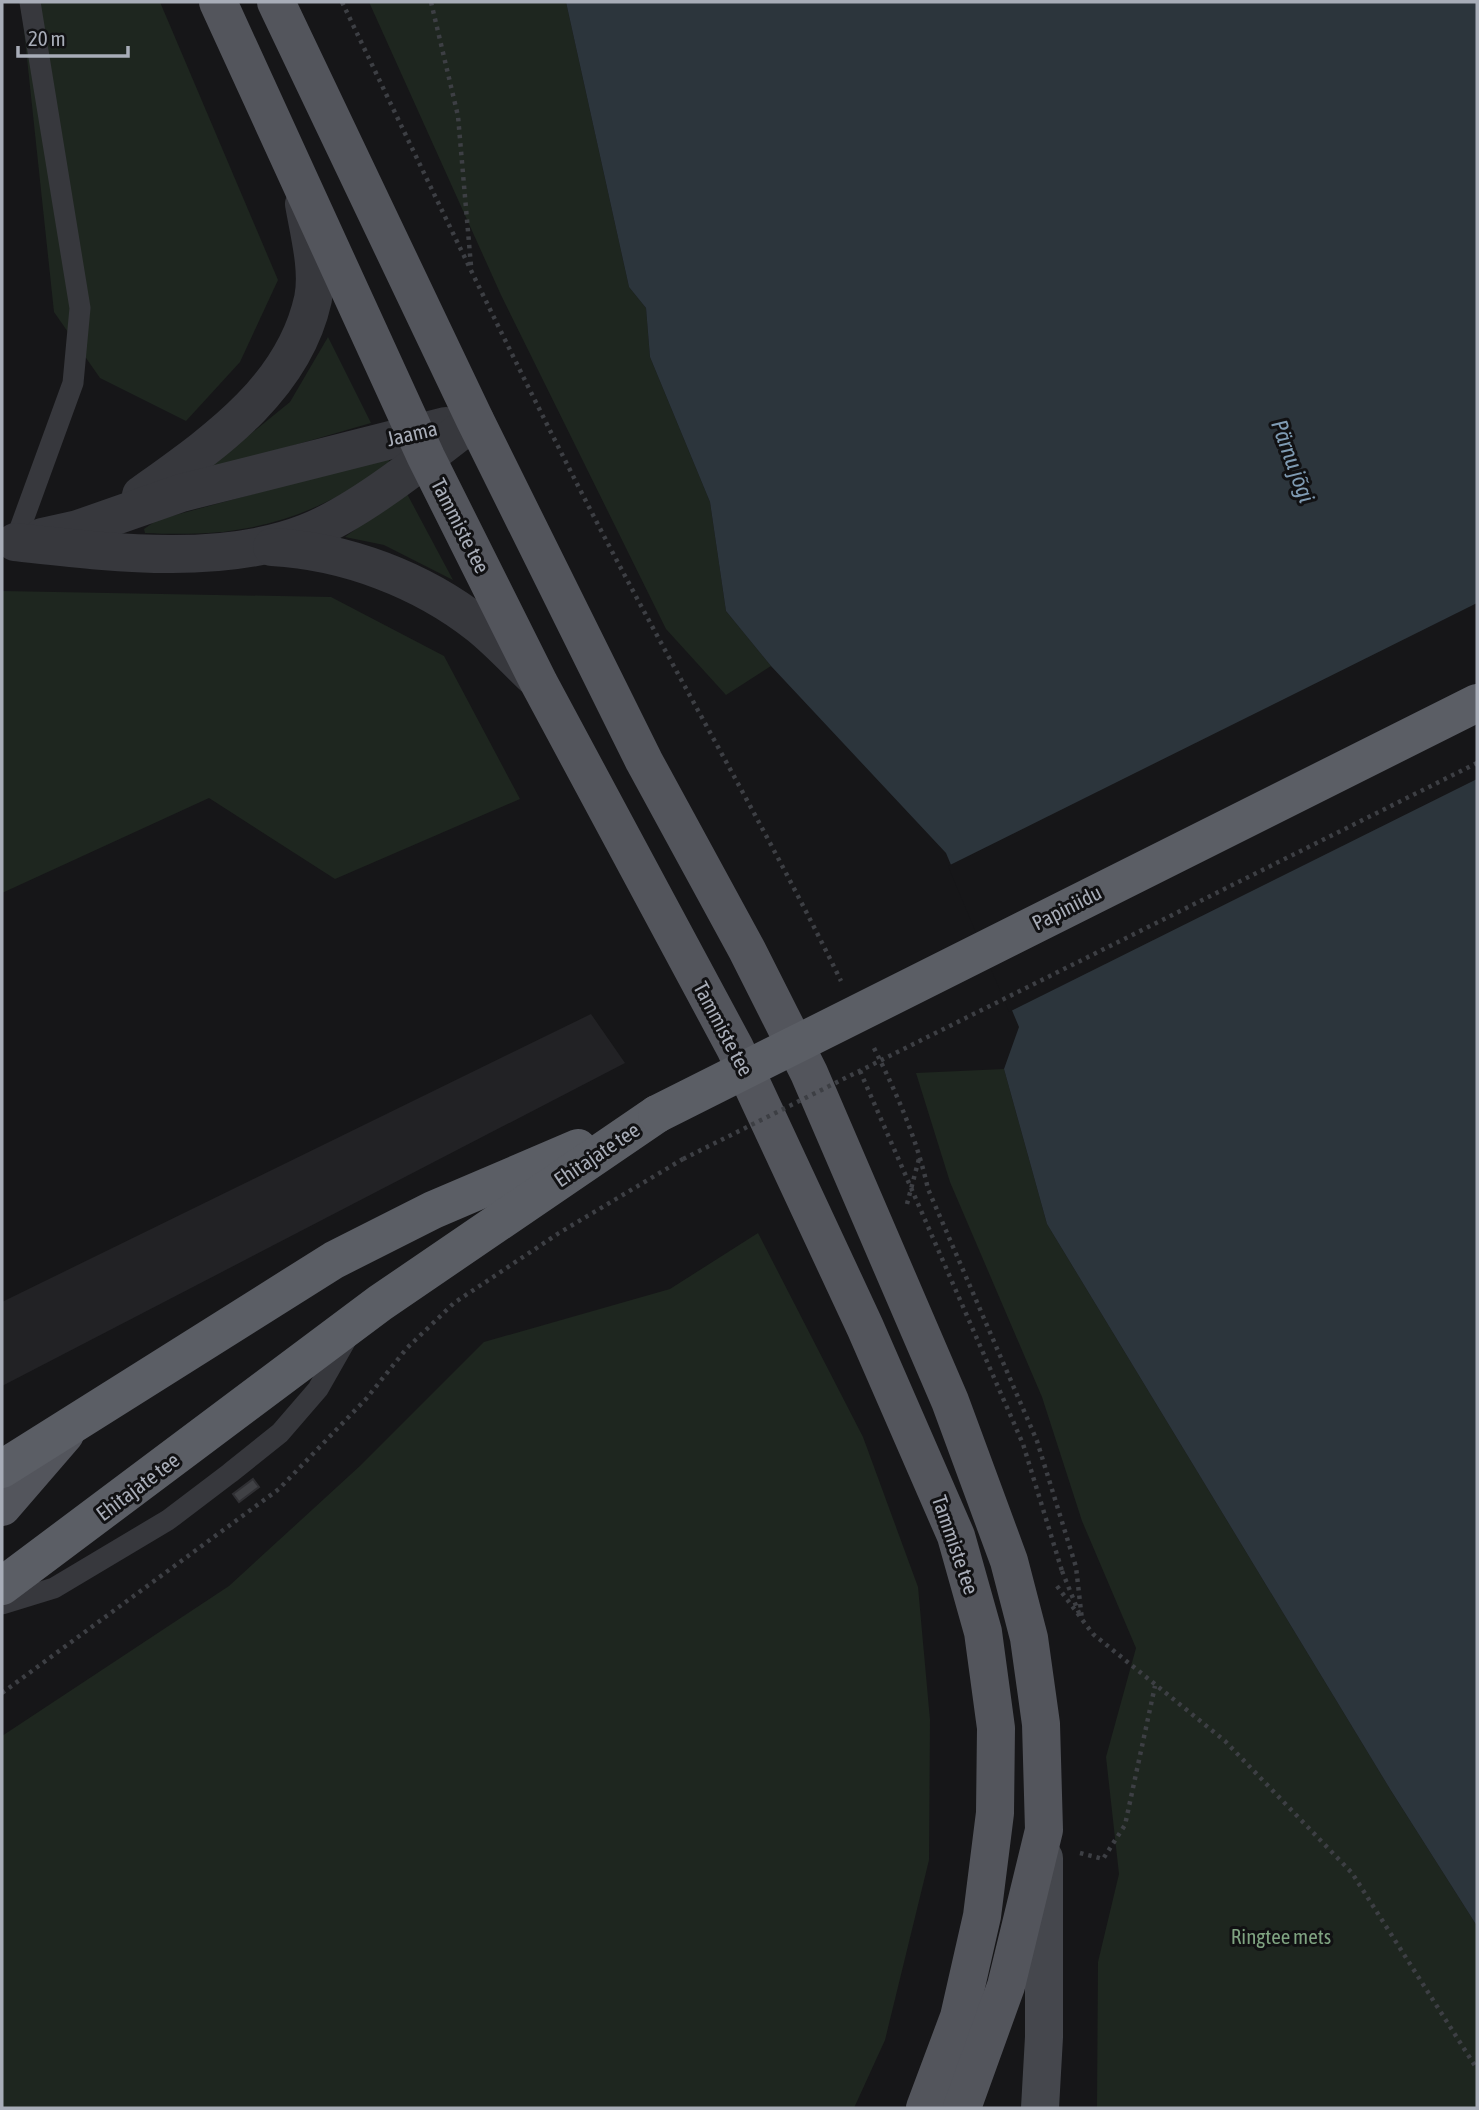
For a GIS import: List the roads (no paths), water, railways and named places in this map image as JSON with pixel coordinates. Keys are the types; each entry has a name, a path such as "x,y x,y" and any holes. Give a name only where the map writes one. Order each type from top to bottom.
{"highway":[{"name":"Papiniidu","path":"657,1114 1477,704"},
{"name":"Ehitajate tee","path":"2,1586 357,1321 657,1114"},
{"name":"Ehitajate tee","path":"2,1469 334,1260 433,1210 657,1114"}],"main road":[{"name":"Tammiste tee","path":"218,2 420,445 539,683 741,1060 865,1327 956,1536 983,1632 996,1728 995,1813 986,1890 959,2017 925,2108"},
{"name":"Tammiste tee","path":"276,2 475,420 644,761 747,950 809,1073 950,1401 1009,1561 1029,1638 1041,1724 1044,1830 1006,1986 962,2108"},
{"path":"2,1507 71,1427"},
{"path":"1040,2108 1044,2037 1044,1830"}],"street":[{"name":"Jaama","path":"112,517 218,438 276,381 302,334 314,297 312,255 301,188"},
{"name":"Jaama","path":"9,543 78,528 181,493 420,445 475,420"},
{"name":"Jaama","path":"263,547 307,533 340,515 420,445"},
{"name":"Jaama","path":"9,543 111,552 225,551 263,547 307,549 425,589 480,626 539,683"}],"lane":[{"path":"9,543 74,383 80,307 30,2"},
{"path":"2,1605 54,1588 168,1520 280,1433 318,1389 357,1321"}],"water":[{"name":"Pärnu jõgi","path":"566,2 1477,2 1477,1926 1390,1789 1047,1224 1004,1069 1019,1027 946,853 771,666 726,611 710,502 650,357 646,308 629,287"}],"park label":[{"name":"Ringtee mets","path":"1281,1937"}]}
